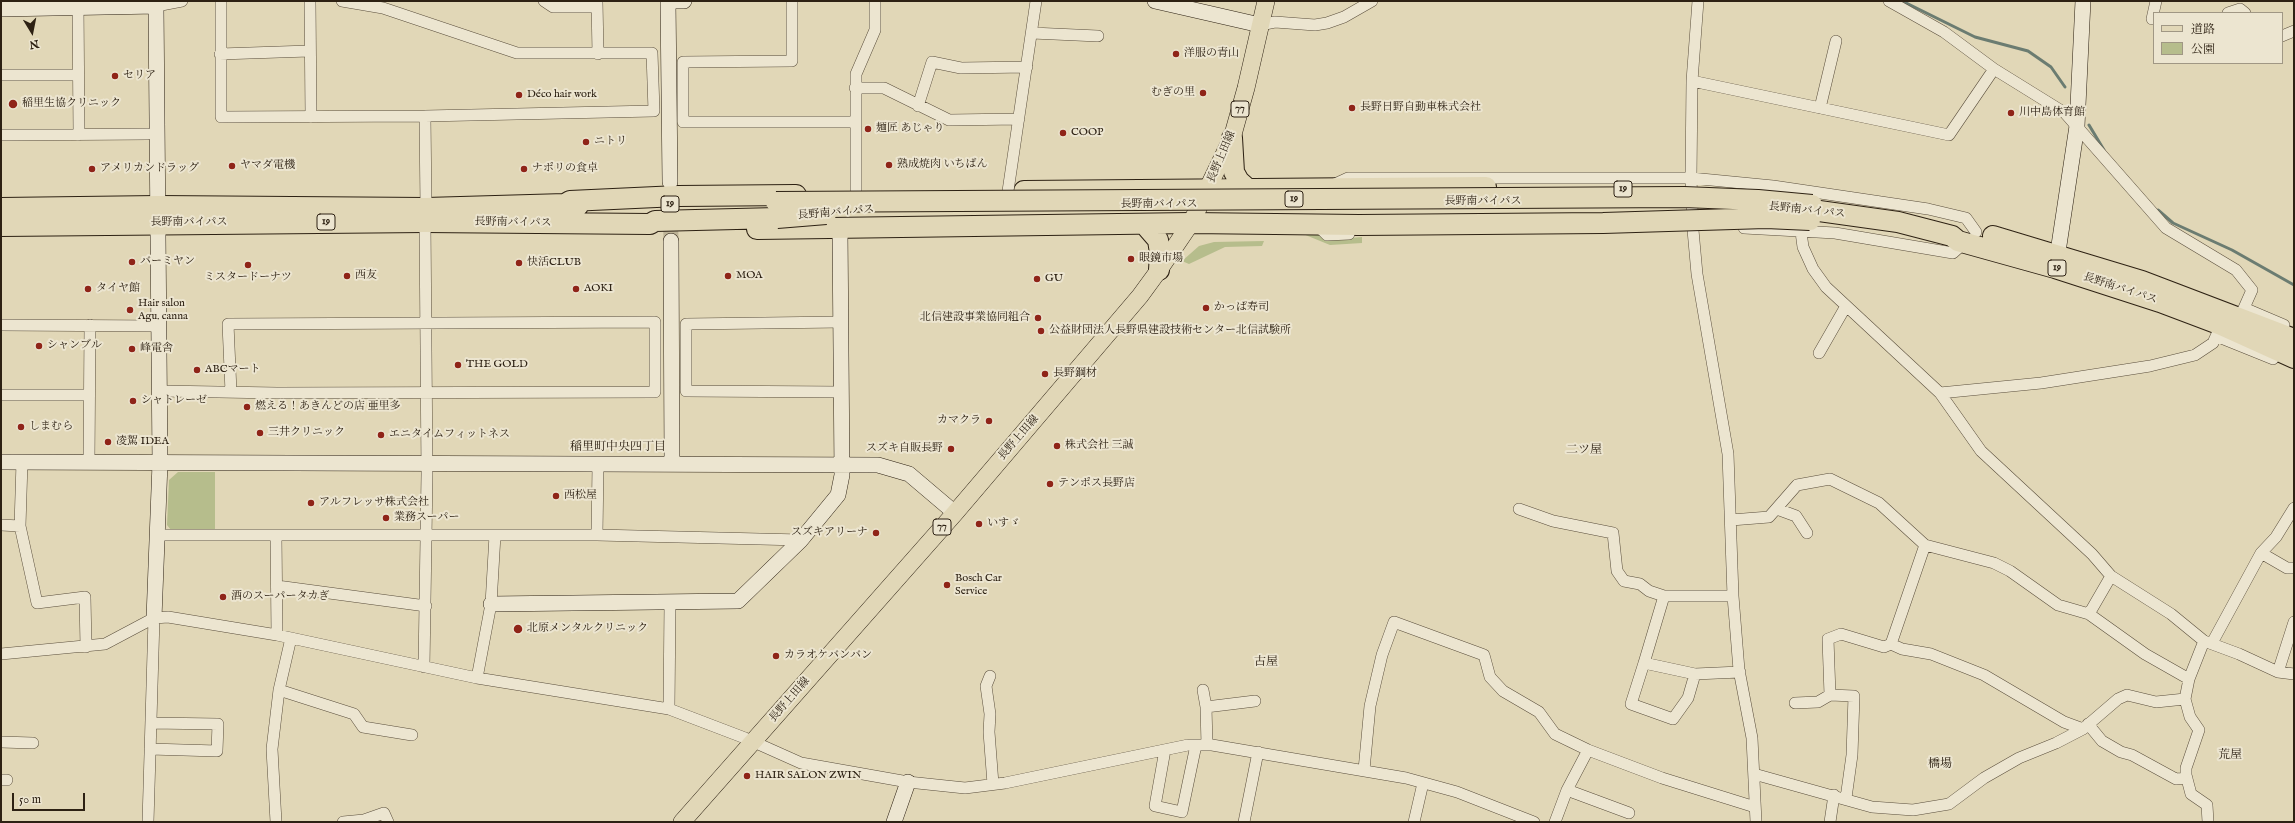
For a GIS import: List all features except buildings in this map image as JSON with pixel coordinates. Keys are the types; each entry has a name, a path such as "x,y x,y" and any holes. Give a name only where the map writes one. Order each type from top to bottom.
{"highway":[{"path":"1232,138 1234,172 1239,181 1248,189"},
{"name":"19","path":"565,204 570,201 678,196 1486,186 1676,190 1751,196 1758,200"},
{"path":"1297,224 1288,216 1287,197 1290,193 1306,188"},
{"name":"長野南バイパス","path":"425,215 565,204 571,206 776,210 1596,197 1684,197 1758,200 1809,217"},
{"name":"長野南バイパス","path":"1,208 158,214 425,215 650,224 654,221 776,210 1556,202 1701,204 1809,217 1898,222 2142,281 2242,312 2294,339"},
{"name":"長野南バイパス","path":"1,226 158,214"},
{"name":"19","path":"650,224 655,227 840,229 1145,225 1191,223 1359,226 1588,224 1809,217"},
{"path":"1145,225 1158,240 1160,270"},
{"name":"長野南バイパス","path":"2057,261 2160,302 2218,330 2294,358"}],"main road":[{"name":"長野上田線","path":"682,822 955,513 1138,299 1160,270 1191,223 1232,138 1246,88 1266,1"}],"street":[{"path":"1,9 78,4 156,6 182,1"},
{"path":"221,1 220,117 425,116 654,111 652,53 517,53 384,8 342,1"},
{"path":"310,1 311,117"},
{"path":"544,1 553,7 597,4 598,54"},
{"path":"670,182 668,1 684,1"},
{"path":"792,1 792,61 683,62 683,122 856,122"},
{"path":"856,194 856,74 875,30 874,1"},
{"path":"1008,191 1036,1"},
{"path":"1155,1 1260,25 1276,22 1315,26 1344,17 1372,1"},
{"path":"1698,1 1692,81 1691,178 1697,274 1728,454 1733,596 1740,672 1752,738 1756,822"},
{"path":"1889,1 1944,32 1994,69 2065,113 2166,228 2236,270 2252,290 2242,312 2294,330"},
{"path":"2057,261 2077,126 2084,1"},
{"path":"2154,12 2156,1"},
{"path":"78,4 79,135"},
{"path":"148,822 154,618 159,535 160,463 156,6"},
{"path":"2231,12 2244,8"},
{"path":"2283,36 2294,31"},
{"path":"1032,33 1098,36"},
{"path":"1820,108 1836,40"},
{"path":"220,54 310,51"},
{"path":"918,106 932,62 961,68 1027,67"},
{"path":"1692,81 1949,135 1994,69"},
{"path":"1,75 78,75"},
{"path":"855,88 884,88 949,120 1019,120"},
{"path":"424,667 427,534 425,116"},
{"path":"1,135 148,134"},
{"path":"1327,187 1348,178 1691,178 1773,186 1928,209 1966,218 1966,239"},
{"path":"1317,225 1327,235 1359,233 1580,232 1756,228 1809,217 1803,247 1813,269 1826,287 1940,393 1981,452 2092,554 2111,576 2171,614 2208,642 2278,672 2294,674"},
{"path":"491,604 738,601 801,540 838,495 843,465 840,229"},
{"path":"671,242 672,464"},
{"path":"1819,353 1846,306"},
{"path":"160,391 427,393 655,392 655,322 277,332"},
{"path":"841,322 686,324 686,391 842,392"},
{"path":"231,392 228,324 426,327"},
{"path":"1,325 160,326"},
{"path":"89,463 88,395 90,325"},
{"path":"1940,393 2041,383 2150,366 2195,355 2213,343 2218,330 2294,367"},
{"path":"1,395 88,395"},
{"path":"1,462 878,465 908,474 955,513"},
{"path":"22,462 20,526 37,604 85,597 86,647"},
{"path":"597,535 598,465"},
{"path":"1731,520 1769,517 1797,485 1830,479 1879,503 1925,545 1994,563 2010,571 2058,605 2089,614 2145,654 2189,679"},
{"path":"2208,822 2207,805 2191,794 2187,778 2186,768 2198,730 2190,717 2185,699 2189,679 2208,642 2261,553 2276,537 2294,508"},
{"path":"1519,509 1553,521 1614,533 1617,571 1624,581 1640,584 1649,591 1664,596 1733,596"},
{"path":"1777,509 1796,516 1807,532"},
{"path":"1,525 20,526"},
{"path":"159,535 597,535 801,540"},
{"path":"276,535 277,635"},
{"path":"477,678 491,604 495,535"},
{"path":"1892,644 1925,545"},
{"path":"2261,553 2288,568 2294,568"},
{"path":"2089,614 2111,576"},
{"path":"277,586 426,606"},
{"path":"1664,596 1631,704 1673,719 1688,698 1695,674"},
{"path":"669,709 670,603"},
{"path":"1,654 105,644 154,618 168,617 277,635 477,678 669,709 800,762 908,782 965,788 993,784 1165,750 1196,745 1207,745 1364,770 1423,783 1457,792 1511,818 1534,822"},
{"path":"1364,770 1370,706 1382,655 1394,622 1484,655 1490,677 1503,690 1539,712 1555,734 1588,750 1662,778 1755,807"},
{"path":"2278,672 2294,622"},
{"path":"1830,695 1828,639 1841,634 1884,647 1892,644 1902,649 1932,654 1984,675 2064,722 2085,726 2102,741 2121,752 2132,755 2176,779 2187,778"},
{"path":"276,822 272,749 279,690 291,638"},
{"path":"1644,663 1695,674 1740,672"},
{"path":"990,676 986,686 990,714 989,732 993,784"},
{"path":"279,690 354,714 363,727 412,736"},
{"path":"1202,690 1206,708 1207,745"},
{"path":"1795,703 1818,702 1830,695 1854,696 1852,755 1846,798"},
{"path":"1754,774 1802,788 1846,798 1872,807 1913,810 1949,804 1984,778 2013,761 2056,743 2085,726 2118,699 2127,695 2156,702 2185,699"},
{"path":"1206,708 1255,701"},
{"path":"150,749 217,751 218,724 151,723"},
{"path":"1,742 33,743"},
{"path":"1165,750 1155,806 1182,812 1196,745"},
{"path":"1555,822 1567,790 1588,750"},
{"path":"1244,822 1258,752"},
{"path":"894,822 908,782"},
{"path":"1414,822 1423,783"},
{"path":"1567,790 1629,813"},
{"path":"1830,822 1834,795"},
{"path":"343,822 364,820 384,813 388,822"}],"green space":[{"path":"1302,228 1315,232 1327,240 1362,237 1362,243 1330,245 1303,234"},
{"path":"1264,241 1262,246 1225,247 1189,264 1182,261 1199,246 1214,242"},
{"path":"178,472 215,472 215,530 171,530 167,525 169,480"}],"waterway":[{"path":"1902,1 1975,37 2028,51 2051,67 2065,87"},
{"path":"2089,125 2104,150"},
{"path":"2158,210 2173,223 2232,250 2294,285"}],"tunnel":[{"path":"670,185 671,241"}],"place":[{"name":"洋服の青山","path":"1176,54"},
{"name":"セリア","path":"115,76"},
{"name":"むぎの里","path":"1203,93"},
{"name":"Déco hair work","path":"519,95"},
{"name":"稲里生協クリニック","path":"13,104"},
{"name":"長野日野自動車株式会社","path":"1352,108"},
{"name":"川中島体育館","path":"2011,113"},
{"name":"麺匠 あじゃり","path":"868,129"},
{"name":"COOP","path":"1063,133"},
{"name":"ニトリ","path":"586,142"},
{"name":"熟成焼肉 いちばん","path":"889,165"},
{"name":"ヤマダ電機","path":"232,166"},
{"name":"アメリカンドラッグ","path":"92,169"},
{"name":"ナポリの食卓","path":"524,169"},
{"name":"眼鏡市場","path":"1131,259"},
{"name":"バーミヤン","path":"132,262"},
{"name":"快活CLUB","path":"519,263"},
{"name":"ミスタードーナツ","path":"248,265"},
{"name":"西友","path":"347,276"},
{"name":"MOA","path":"728,276"},
{"name":"GU","path":"1037,279"},
{"name":"タイヤ館","path":"88,289"},
{"name":"AOKI","path":"576,289"},
{"name":"かっぱ寿司","path":"1206,308"},
{"name":"Hair salon Agu. canna","path":"130,310"},
{"name":"北信建設事業協同組合","path":"1038,318"},
{"name":"公益財団法人長野県建設技術センター北信試験所","path":"1041,331"},
{"name":"シャンブル","path":"39,346"},
{"name":"峰電舎","path":"132,349"},
{"name":"THE GOLD","path":"458,365"},
{"name":"ABCマート","path":"197,370"},
{"name":"長野鋼材","path":"1045,374"},
{"name":"シャトレーゼ","path":"133,401"},
{"name":"燃える！あきんどの店 亜里多","path":"247,407"},
{"name":"カマクラ","path":"989,421"},
{"name":"しまむら","path":"21,427"},
{"name":"三井クリニック","path":"260,433"},
{"name":"エニタイムフィットネス","path":"381,435"},
{"name":"凌駕 IDEA","path":"108,442"},
{"name":"株式会社 三誠","path":"1057,446"},
{"name":"スズキ自販長野","path":"951,449"},
{"name":"テンポス長野店","path":"1050,484"},
{"name":"西松屋","path":"556,496"},
{"name":"アルフレッサ株式会社","path":"311,503"},
{"name":"業務スーパー","path":"386,518"},
{"name":"いすゞ","path":"979,524"},
{"name":"スズキアリーナ","path":"876,533"},
{"name":"Bosch Car Service","path":"947,585"},
{"name":"酒のスーパータカぎ","path":"223,597"},
{"name":"北原メンタルクリニック","path":"518,629"},
{"name":"カラオケバンバン","path":"776,656"},
{"name":"HAIR SALON ZWIN","path":"747,776"}],"district":[{"name":"稲里町中央四丁目","path":"618,448"},
{"name":"二ツ屋","path":"1584,451"},
{"name":"古屋","path":"1266,663"},
{"name":"荒屋","path":"2230,756"},
{"name":"橋場","path":"1940,765"}]}
